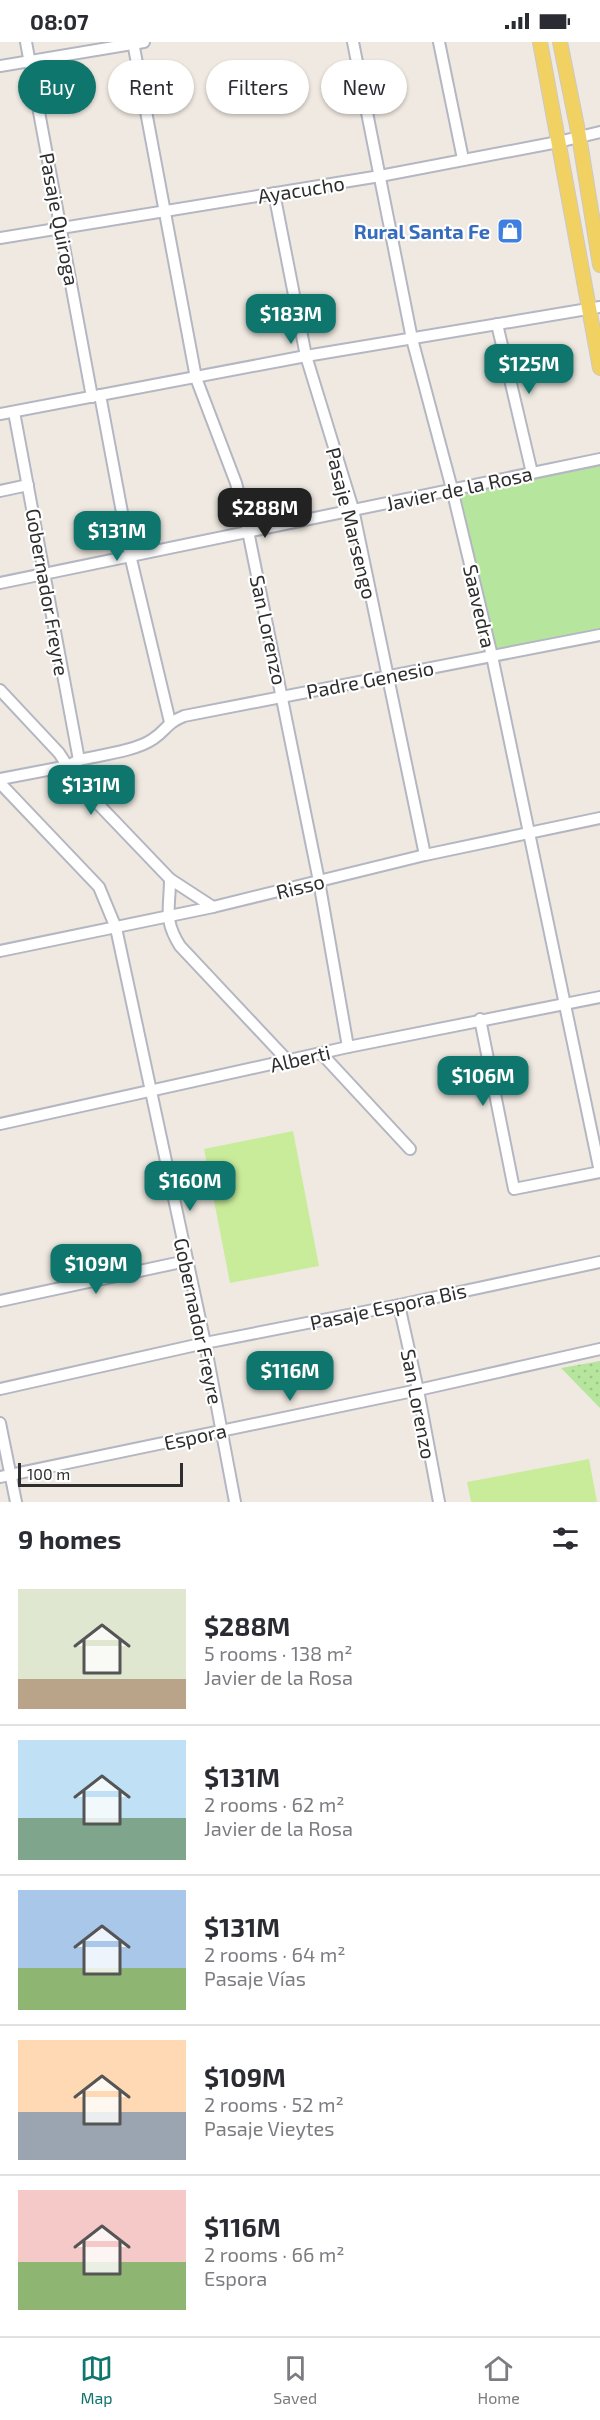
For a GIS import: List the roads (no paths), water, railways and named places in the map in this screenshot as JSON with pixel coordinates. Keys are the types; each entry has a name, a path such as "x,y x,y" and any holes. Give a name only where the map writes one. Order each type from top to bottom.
{"main road":[{"path":"540,42 558,142 594,308 600,368"},
{"path":"560,42 595,204 600,265"}],"street":[{"name":"Pasaje Quiroga","path":"26,42 30,60"},
{"name":"Saavedra","path":"353,42 412,339 452,489 492,656 600,1172"},
{"path":"439,42 463,159"},
{"path":"36,60 137,43"},
{"name":"San Lorenzo","path":"137,43 196,378 236,483 249,531 319,881 348,1047"},
{"path":"0,66 18,63"},
{"name":"Pasaje Quiroga","path":"40,114 96,396 130,555 170,722"},
{"name":"Ayacucho","path":"0,238 380,176 600,132"},
{"name":"Pasaje Marsengo","path":"274,193 306,356 353,509 425,855"},
{"path":"0,414 306,356 594,308"},
{"path":"497,324 532,472"},
{"name":"Gobernador Freyre","path":"15,412 43,574 79,759"},
{"name":"Javier de la Rosa","path":"0,583 600,459"},
{"path":"0,491 28,485"},
{"name":"Padre Genesio","path":"79,759 141,745 154,739 170,722 183,716 600,635"},
{"path":"0,690 60,753 80,785 170,879 213,907"},
{"path":"0,781 69,766 79,759"},
{"name":"Gobernador Freyre","path":"0,781 99,887 116,928 205,1344 235,1502"},
{"name":"Risso","path":"0,951 213,907 425,855 600,818"},
{"path":"170,879 170,903 167,917 173,935 180,946 288,1061"},
{"name":"Alberti","path":"0,1124 480,1019 600,997"},
{"path":"480,1019 514,1189 600,1172"},
{"path":"321,1053 410,1149"},
{"path":"0,1301 186,1261"},
{"name":"Pasaje Espora Bis","path":"0,1389 600,1262"},
{"name":"San Lorenzo","path":"399,1305 439,1502"},
{"name":"Espora","path":"6,1476 418,1390 600,1349"},
{"path":"0,1423 6,1476 16,1502"}],"place":[{"name":"Rural Santa Fe","path":"510,231"}]}
